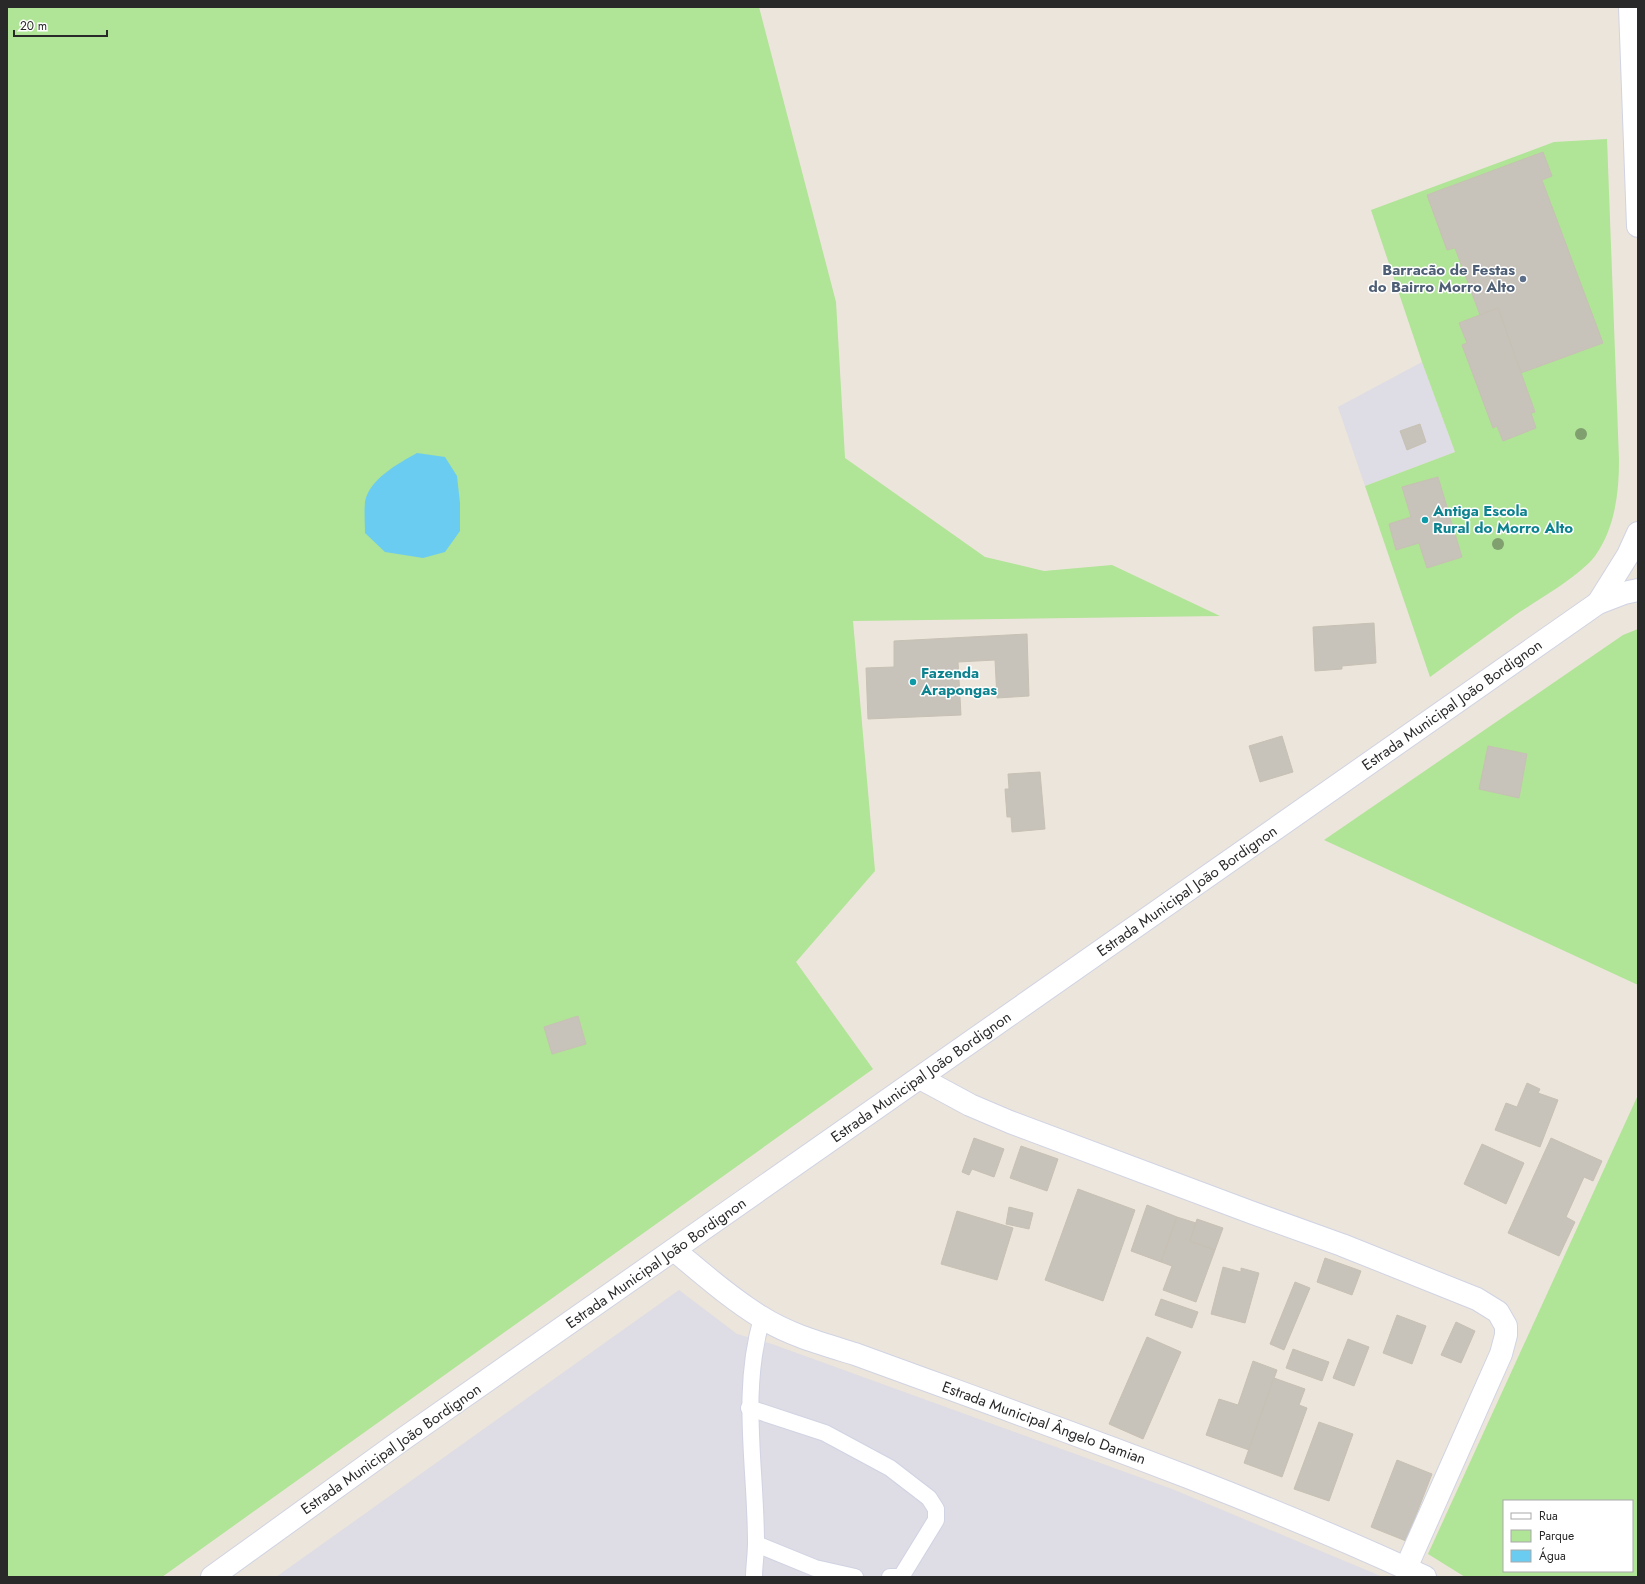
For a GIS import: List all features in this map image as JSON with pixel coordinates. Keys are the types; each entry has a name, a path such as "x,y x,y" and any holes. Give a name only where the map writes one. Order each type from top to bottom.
{"main road":[{"path":"1630,7 1638,226"},
{"path":"1598,603 1628,555 1638,533"},
{"name":"Estrada Municipal João Bordignon","path":"212,1577 406,1437 1598,603 1624,593 1638,590"},
{"path":"920,1078 970,1105 1010,1122 1389,1263 1477,1299 1498,1312 1506,1326 1506,1335 1501,1354 1415,1572"},
{"name":"Estrada Municipal Ângelo Damian","path":"674,1250 719,1287 762,1318 786,1330 1184,1474 1415,1572"}],"lane":[{"path":"754,1577 756,1544 749,1408 755,1340 762,1318"},
{"path":"749,1408 825,1433 890,1468 929,1498 936,1509 936,1520 901,1577 890,1577"},
{"path":"756,1544 815,1568 855,1577"}],"shaded area":[{"path":"1422,362 1455,452 1365,486 1338,407"},
{"path":"679,1290 737,1334 772,1344 1172,1489 1383,1577 276,1577"}],"green space":[{"path":"7,7 759,7 836,302 845,458 985,557 1044,571 1112,565 1220,616 853,621 875,871 796,962 873,1069 162,1577 7,1577"},
{"path":"1607,139 1619,460 1617,497 1611,522 1602,545 1595,556 1579,572 1514,616 1430,677 1365,486 1455,452 1422,362 1371,210 1554,142"},
{"path":"1638,629 1638,985 1324,840 1623,635"},
{"path":"1638,1095 1638,1577 1465,1577 1428,1554"}],"water":[{"path":"417,453 445,457 457,476 460,503 460,531 445,552 423,558 385,552 365,533 365,502 372,486 378,479 394,467"}],"building":[{"name":"Barracão de Festas do Bairro Morro Alto","path":"1543,152 1552,176 1542,180 1603,343 1521,373 1498,308 1480,315 1455,248 1447,250 1427,195"},
{"path":"1498,308 1535,412 1531,413 1536,428 1503,441 1497,426 1493,428 1462,345 1467,343 1459,323"},
{"path":"1420,424 1426,442 1407,450 1400,431"},
{"name":"Antiga Escola Rural do Morro Alto","path":"1438,477 1462,557 1427,568 1419,543 1396,550 1389,524 1411,517 1402,487"},
{"path":"1374,623 1376,663 1342,666 1342,669 1315,671 1313,627"},
{"name":"Fazenda Arapongas","path":"1027,634 1029,696 997,698 995,660 958,662 961,715 868,719 866,668 894,667 894,641"},
{"path":"1282,736 1293,772 1260,782 1249,746"},
{"path":"1488,746 1527,754 1519,798 1479,789"},
{"path":"1040,772 1045,829 1012,832 1011,817 1007,817 1005,789 1009,789 1008,774"},
{"path":"578,1016 586,1044 552,1054 544,1027"},
{"path":"1527,1083 1540,1089 1538,1093 1558,1100 1540,1147 1495,1130 1506,1103 1517,1107"},
{"path":"974,1138 1004,1149 994,1177 972,1169 969,1175 962,1172"},
{"path":"1551,1138 1602,1161 1593,1181 1584,1177 1566,1217 1575,1222 1559,1256 1508,1233"},
{"path":"1482,1144 1524,1163 1506,1204 1464,1184"},
{"path":"1021,1146 1058,1159 1047,1191 1010,1178"},
{"path":"1078,1189 1135,1210 1103,1301 1045,1280"},
{"path":"1147,1205 1177,1217 1161,1262 1131,1251"},
{"path":"1009,1207 1033,1213 1029,1229 1006,1224"},
{"path":"957,1211 1013,1228 997,1280 941,1264"},
{"path":"1177,1217 1196,1223 1190,1241 1215,1250 1196,1302 1163,1290 1172,1266 1161,1262"},
{"path":"1197,1219 1223,1228 1215,1250 1190,1241"},
{"path":"1325,1258 1361,1271 1352,1295 1317,1282"},
{"path":"1223,1267 1241,1272 1241,1268 1259,1273 1245,1323 1211,1314"},
{"path":"1295,1282 1310,1288 1284,1350 1270,1344"},
{"path":"1161,1299 1198,1312 1192,1328 1155,1315"},
{"path":"1397,1315 1426,1326 1412,1364 1383,1353"},
{"path":"1456,1322 1475,1331 1461,1363 1441,1355"},
{"path":"1147,1337 1181,1352 1143,1439 1109,1424"},
{"path":"1348,1339 1369,1347 1354,1386 1333,1378"},
{"path":"1293,1349 1329,1362 1322,1381 1286,1368"},
{"path":"1253,1361 1277,1370 1249,1450 1206,1435 1219,1399 1238,1405"},
{"path":"1274,1378 1305,1389 1299,1405 1307,1408 1282,1477 1244,1463"},
{"path":"1319,1422 1353,1434 1329,1501 1294,1489"},
{"path":"1397,1460 1432,1474 1406,1541 1371,1527"}],"place":[{"name":"Barracão de Festas do Bairro Morro Alto","path":"1523,279"},
{"name":"Antiga Escola Rural do Morro Alto","path":"1425,520"},
{"name":"Fazenda Arapongas","path":"913,682"}]}
